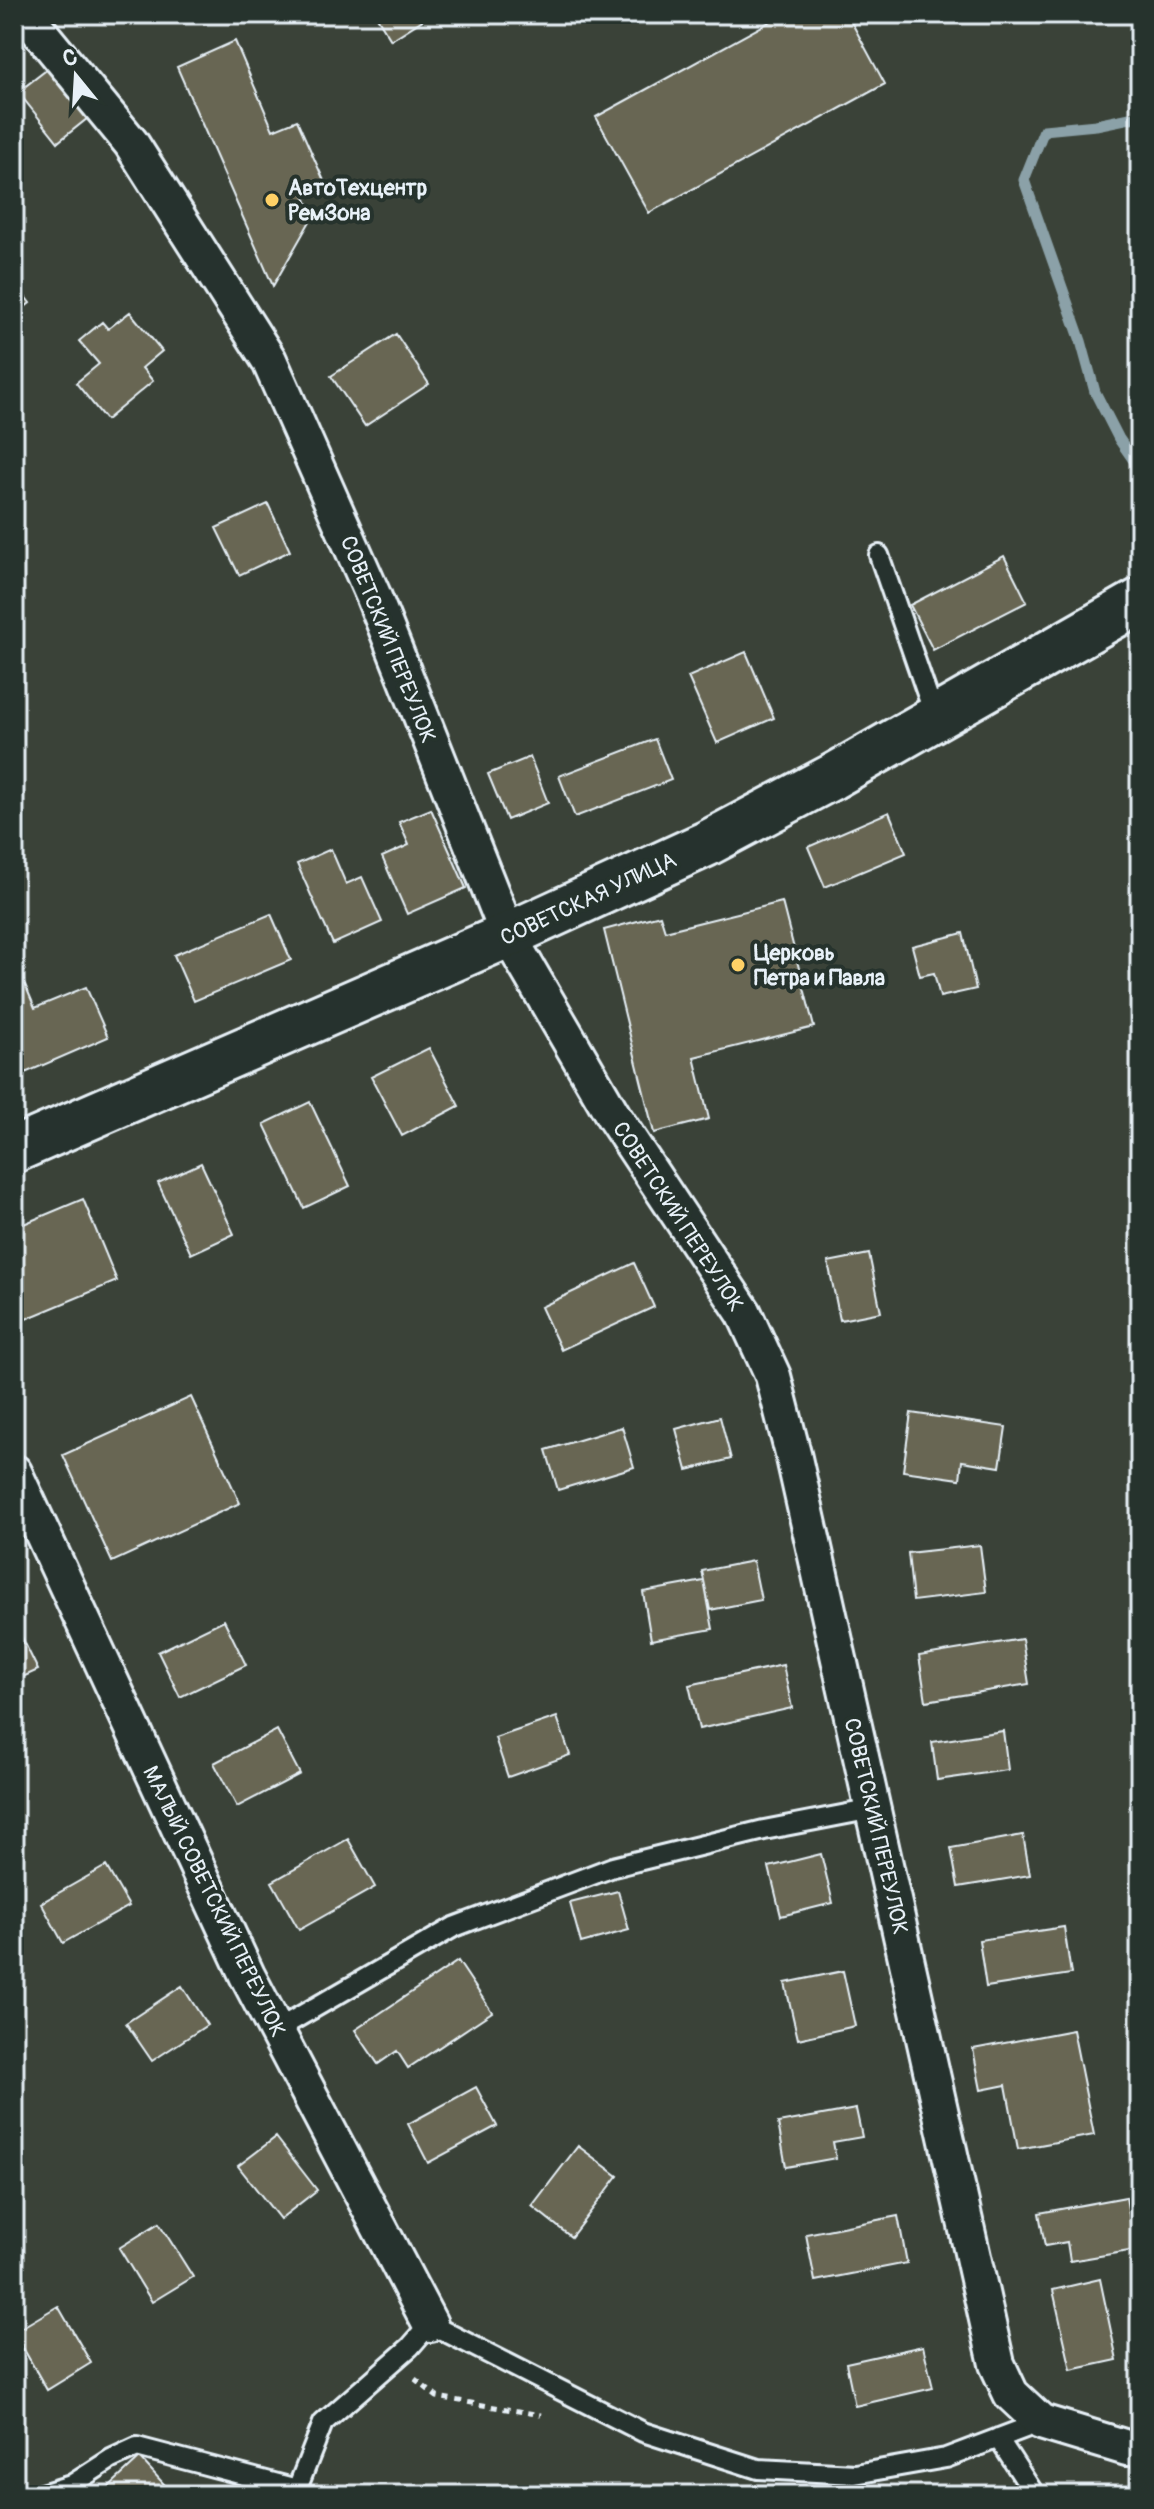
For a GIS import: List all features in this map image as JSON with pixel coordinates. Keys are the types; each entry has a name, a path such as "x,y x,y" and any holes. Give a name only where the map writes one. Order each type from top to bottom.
{"main road":[{"name":"СОВЕТСКАЯ УЛИЦА","path":"14,1150 508,935 706,844 832,777 1140,601"}],"street":[{"name":"СОВЕТСКИЙ ПЕРЕУЛОК","path":"25,14 131,143 269,360 373,595 508,935 614,1117 744,1313 773,1376 997,2364 1011,2394 1041,2422 1127,2448 1140,2448"},
{"name":"МАЛЫЙ СОВЕТСКИЙ ПЕРЕУЛОК","path":"14,1472 247,1975 420,2336"}],"lane":[{"path":"879,555 935,717"},
{"path":"276,2030 454,1927 613,1867 764,1830 873,1809"},
{"path":"38,2495 71,2485 111,2459 137,2447 297,2489 323,2423 420,2336 643,2432 758,2469 855,2474 946,2458 1041,2422"},
{"path":"998,2438 1035,2495"}],"path":[{"path":"420,2336 412,2377 437,2397 555,2417"}],"building":[{"path":"375,14 432,14 391,40"},
{"path":"784,14 847,14 885,84 649,213 596,117"},
{"path":"235,41 273,130 297,120 325,183 303,192 313,216 273,286 177,67"},
{"path":"49,68 88,118 58,142 18,92"},
{"path":"14,282 30,303 14,316"},
{"path":"130,312 162,351 142,368 153,381 106,420 76,383 99,364 79,341 102,322 108,329"},
{"path":"396,334 429,384 365,426 331,376"},
{"path":"268,504 290,551 239,575 216,528"},
{"path":"1004,556 1027,602 933,650 910,605"},
{"path":"746,652 774,718 717,743 688,677"},
{"path":"655,739 671,780 575,817 559,776"},
{"path":"530,757 548,803 507,820 488,774"},
{"path":"431,809 466,888 407,914 382,857 409,845 399,822"},
{"path":"889,812 906,853 825,887 808,847"},
{"path":"331,849 346,884 362,877 382,922 333,944 297,864"},
{"path":"782,902 814,1027 694,1057 709,1119 654,1133 604,930 660,915 665,931"},
{"path":"271,914 291,960 194,1001 174,955"},
{"path":"963,933 976,989 940,997 934,973 920,976 912,946"},
{"path":"17,966 35,1008 86,987 108,1037 25,1073 14,1048 14,968"},
{"path":"429,1048 459,1106 402,1136 371,1077"},
{"path":"310,1102 350,1186 304,1208 264,1124"},
{"path":"201,1163 234,1234 191,1254 158,1183"},
{"path":"83,1199 117,1281 14,1324 14,1228"},
{"path":"869,1254 881,1312 840,1320 828,1262"},
{"path":"634,1263 654,1307 561,1350 541,1307"},
{"path":"191,1397 240,1503 112,1562 63,1455"},
{"path":"911,1413 1006,1427 1000,1467 962,1461 960,1479 903,1471"},
{"path":"720,1417 731,1459 687,1470 676,1429"},
{"path":"622,1427 634,1467 558,1490 546,1450"},
{"path":"980,1545 986,1592 913,1601 908,1553"},
{"path":"753,1561 761,1600 710,1610 702,1571"},
{"path":"704,1581 713,1629 651,1640 643,1592"},
{"path":"224,1620 246,1665 180,1697 158,1652"},
{"path":"14,1621 38,1670 14,1681"},
{"path":"1022,1639 1029,1684 926,1701 919,1656"},
{"path":"783,1665 792,1708 699,1729 689,1685"},
{"path":"557,1717 570,1755 508,1777 495,1738"},
{"path":"277,1730 300,1774 237,1807 214,1763"},
{"path":"1003,1731 1008,1770 937,1780 932,1742"},
{"path":"1023,1835 1030,1875 958,1887 951,1848"},
{"path":"348,1839 375,1887 299,1930 272,1882"},
{"path":"821,1854 833,1903 781,1916 769,1867"},
{"path":"106,1866 129,1906 63,1943 41,1903"},
{"path":"618,1891 629,1930 581,1943 570,1903"},
{"path":"1064,1927 1071,1974 986,1987 979,1940"},
{"path":"458,1961 492,2012 408,2068 397,2051 378,2064 355,2030"},
{"path":"843,1971 855,2026 798,2039 785,1983"},
{"path":"182,1986 207,2025 152,2061 126,2023"},
{"path":"1073,2030 1094,2135 1018,2149 1006,2085 981,2090 973,2049"},
{"path":"476,2087 497,2126 428,2163 408,2124"},
{"path":"856,2109 862,2137 833,2142 836,2158 786,2167 778,2123"},
{"path":"276,2137 317,2190 280,2219 238,2166"},
{"path":"578,2146 618,2176 571,2237 532,2206"},
{"path":"1126,2197 1135,2250 1070,2261 1067,2242 1045,2246 1039,2213"},
{"path":"898,2216 907,2263 815,2281 806,2234"},
{"path":"159,2223 193,2277 152,2302 119,2248"},
{"path":"1100,2279 1117,2360 1071,2370 1053,2290"},
{"path":"58,2306 91,2363 47,2390 14,2332"},
{"path":"923,2346 933,2388 855,2406 846,2363"},
{"path":"140,2458 174,2495 100,2495"}],"waterway":[{"path":"1140,116 1096,125 1044,130 1024,180 1081,341 1095,392 1119,439 1140,469"}],"place":[{"name":"АвтоТехцентр РемЗона","path":"272,200"},
{"name":"Церковь Петра и Павла","path":"738,965"}]}
